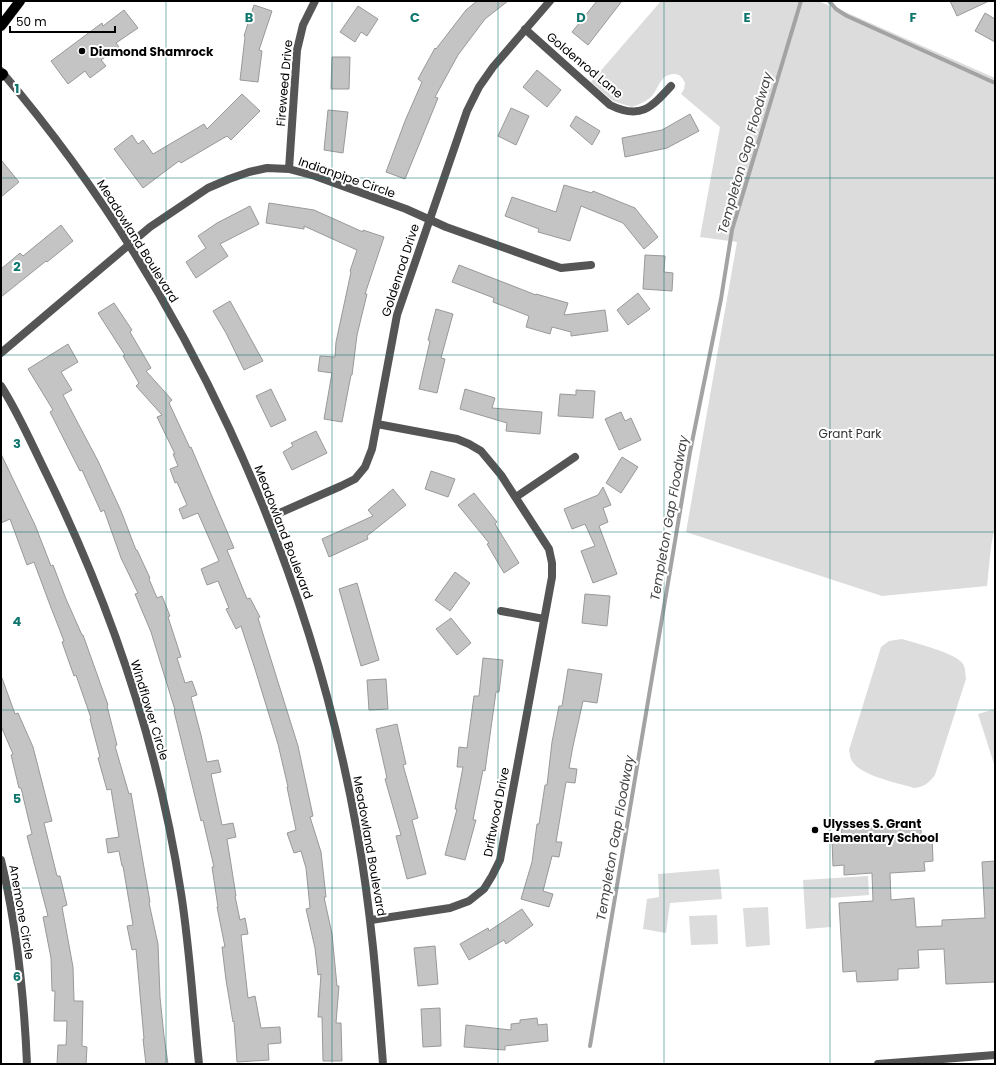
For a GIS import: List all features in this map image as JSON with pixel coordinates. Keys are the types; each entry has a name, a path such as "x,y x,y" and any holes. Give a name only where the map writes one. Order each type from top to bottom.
{"main road":[{"path":"1,26 20,1"}],"street":[{"name":"Fireweed Drive","path":"289,169 297,50 303,25 315,1"},
{"name":"Goldenrod Drive","path":"268,518 355,479 365,467 372,449 397,315 467,111 479,87 525,29 550,1"},
{"name":"Goldenrod Lane","path":"525,29 610,105 620,110 633,112 648,108 672,86"},
{"name":"Meadowland Boulevard","path":"2,74 73,162 128,244 156,290 203,376 240,453 268,518 312,645 332,718 357,829 371,920 383,1064"},
{"name":"Indianpipe Circle","path":"1,353 150,226 208,188 249,172 267,168 289,169 315,176 446,227 561,268 591,265"},
{"name":"Windflower Circle","path":"1,386 61,503 89,568 108,617 142,721 158,779 181,893 199,1064"},
{"name":"Driftwood Drive","path":"371,920 450,908 469,901 484,889 492,876 500,860 552,577 552,563 549,549 516,497 492,463 481,452 470,444 444,436 377,424"},
{"path":"516,497 575,457"},
{"path":"501,611 544,619"},
{"name":"Anemone Circle","path":"1,860 12,919 19,970 25,1026 27,1064"},
{"path":"878,1064 986,1060 995,1055"}],"green space":[{"name":"Grant Park","path":"661,1 818,1 995,78 995,524 987,586 882,596 686,532 737,242 700,237 720,127 681,94 685,83 678,75 674,74 666,76 660,82 651,97 632,107 613,101 591,82"},
{"path":"902,639 953,656 963,664 966,679 935,775 926,784 921,787 914,788 879,778 861,770 851,759 849,750 881,647 889,641"},
{"path":"995,709 995,767 978,714"},
{"path":"719,869 722,899 670,903 666,933 643,929 647,899 659,897 658,874"},
{"path":"868,876 869,895 830,898 831,927 806,929 803,880"},
{"path":"768,907 770,945 746,947 743,908"},
{"path":"717,915 718,944 691,945 689,916"}],"building":[{"path":"477,1 508,1 485,19 458,55 435,97 438,98 405,179 386,172 405,121 422,82 418,79 435,48 436,49 466,10"},
{"path":"597,1 622,1 588,45 572,32"},
{"path":"950,1 989,1 957,16"},
{"path":"254,5 272,11 259,50 262,51 258,82 240,80 244,36"},
{"path":"358,6 378,19 367,36 361,32 355,42 340,32"},
{"path":"124,10 138,28 116,43 119,47 101,60 106,66 90,78 85,71 68,84 51,61 102,23 103,26"},
{"path":"985,13 995,19 995,42 975,31"},
{"path":"332,57 350,57 349,89 331,89"},
{"path":"537,70 561,90 547,107 523,87"},
{"path":"242,94 260,111 231,140 227,136 181,163 179,161 143,188 114,149 132,135 138,144 143,140 153,154 204,124 207,129"},
{"path":"511,108 529,116 516,145 498,136"},
{"path":"328,110 348,112 343,153 324,150"},
{"path":"690,114 699,131 667,148 625,157 622,138 662,130"},
{"path":"576,116 600,131 592,145 570,126"},
{"path":"1,160 19,182 1,197"},
{"path":"564,185 592,193 593,191 635,208 658,237 644,249 623,223 581,206 570,241 538,232 539,229 505,216 512,197 556,212"},
{"path":"269,203 314,210 363,232 363,230 384,237 365,294 367,294 357,335 352,375 342,422 324,419 332,373 318,371 320,356 335,357 336,342 350,271 357,250 304,226 304,229 266,223"},
{"path":"250,206 259,224 220,244 228,256 196,278 186,262 206,248 198,236 217,223"},
{"path":"61,225 73,241 1,297 1,269 20,253 23,256"},
{"path":"645,255 665,256 664,272 673,273 672,291 643,289"},
{"path":"459,265 536,295 568,303 564,315 605,310 608,331 571,336 571,332 552,327 550,334 526,327 529,316 493,302 494,298 452,282"},
{"path":"638,293 650,309 628,325 617,310"},
{"path":"230,301 263,361 244,370 226,333 213,311"},
{"path":"114,303 132,330 130,332 151,368 146,371 172,400 169,403 190,448 191,447 234,548 227,550 247,599 250,598 260,617 258,618 298,746 313,816 310,817 321,852 326,897 324,897 332,934 337,986 339,986 336,1023 341,1023 342,1061 323,1061 322,1017 318,1017 321,974 318,975 315,948 306,909 310,908 306,868 301,851 294,853 287,833 296,830 278,744 241,626 236,629 226,609 229,608 218,581 207,585 201,569 219,561 198,513 183,519 179,509 187,505 177,482 175,483 170,469 178,466 173,454 175,454 157,417 162,415 136,386 139,383 123,356 125,355 98,313"},
{"path":"436,309 453,314 441,358 445,359 437,393 419,389 430,341 428,340"},
{"path":"68,344 78,362 61,372 72,390 63,395 98,461 121,511 136,550 150,578 149,579 157,598 162,596 170,616 168,617 181,657 177,658 185,683 192,681 197,695 191,697 207,762 218,760 221,772 211,774 222,825 233,823 236,837 227,839 240,920 245,918 248,934 241,935 248,998 255,996 261,1028 280,1027 281,1043 268,1044 269,1060 237,1062 234,1021 233,1022 222,947 225,947 217,907 212,867 214,867 203,820 201,821 174,711 175,710 151,632 135,594 138,593 121,558 104,510 101,512 82,470 80,471 50,412 53,410 28,369"},
{"path":"271,389 286,420 271,427 256,396"},
{"path":"465,389 495,398 492,408 542,412 540,434 506,431 507,423 460,409"},
{"path":"576,390 595,391 593,418 558,416 560,394 576,395"},
{"path":"621,412 625,421 631,418 641,440 619,450 605,419"},
{"path":"316,431 327,453 292,470 283,452 293,446 291,443"},
{"path":"1,454 35,525 51,566 53,565 66,599 83,635 108,705 117,745 115,746 129,794 131,793 149,903 158,944 160,997 168,1064 146,1064 136,949 132,950 127,926 133,925 123,866 119,851 108,853 106,839 119,837 111,789 107,790 98,758 100,757 91,718 76,675 74,676 62,642 64,641 34,562 27,565 10,519 1,523"},
{"path":"622,457 638,467 621,493 606,483"},
{"path":"431,471 455,479 448,497 425,489"},
{"path":"603,487 611,505 603,508 608,522 599,526 617,574 593,583 581,551 595,546 585,524 572,529 564,509 598,495"},
{"path":"393,489 406,505 367,536 368,539 329,557 322,539 373,516 368,510"},
{"path":"474,493 497,522 495,524 519,563 504,573 487,544 489,543 458,505"},
{"path":"455,572 470,583 450,611 435,600"},
{"path":"357,583 379,660 361,666 339,589"},
{"path":"585,594 610,596 607,626 582,623"},
{"path":"451,618 471,643 457,655 436,629"},
{"path":"483,658 503,660 499,692 496,692 485,771 483,770 473,820 476,820 465,860 445,855 457,809 455,809 463,767 457,767 459,747 467,748 474,696 479,696"},
{"path":"568,669 602,674 597,703 583,701 569,768 577,769 575,783 566,782 556,842 562,842 559,857 552,856 543,891 553,894 549,907 521,899 532,862 537,824 539,824 545,785 547,785 552,742 559,706 562,706"},
{"path":"2,678 15,714 18,713 33,747 52,821 44,823 57,876 60,876 67,905 62,907 73,967 74,1001 83,1001 82,1046 87,1047 86,1064 57,1064 58,1045 66,1045 67,1021 54,1021 55,991 52,991 51,958 43,917 48,916 27,836 32,834 11,755 13,754 1,726"},
{"path":"386,679 388,709 369,710 367,680"},
{"path":"397,724 406,764 403,765 418,818 412,820 426,874 407,879 396,836 401,835 385,779 387,778 376,729"},
{"path":"921,825 921,835 932,835 933,861 924,862 925,871 890,873 891,900 914,898 916,927 942,926 942,920 985,918 982,862 995,861 995,982 946,984 944,949 918,950 919,968 898,969 898,980 857,982 856,971 843,972 839,903 873,901 872,873 844,875 844,865 833,866 832,840 842,839 841,829"},
{"path":"522,909 533,925 506,944 504,940 469,960 460,944 488,928 489,931"},
{"path":"435,946 438,984 418,986 414,948"},
{"path":"440,1008 441,1046 423,1047 421,1009"},
{"path":"537,1018 538,1025 547,1024 548,1041 505,1046 505,1050 464,1047 466,1025 511,1030 511,1024 520,1023 520,1020"}],"waterway":[{"name":"Templeton Gap Floodway","path":"590,1046 690,452 721,299 732,230 801,1"},
{"path":"829,1 836,9 847,16 995,83"}],"place":[{"name":"Diamond Shamrock","path":"82,51"},
{"name":"Ulysses S. Grant Elementary School","path":"815,830"}]}
